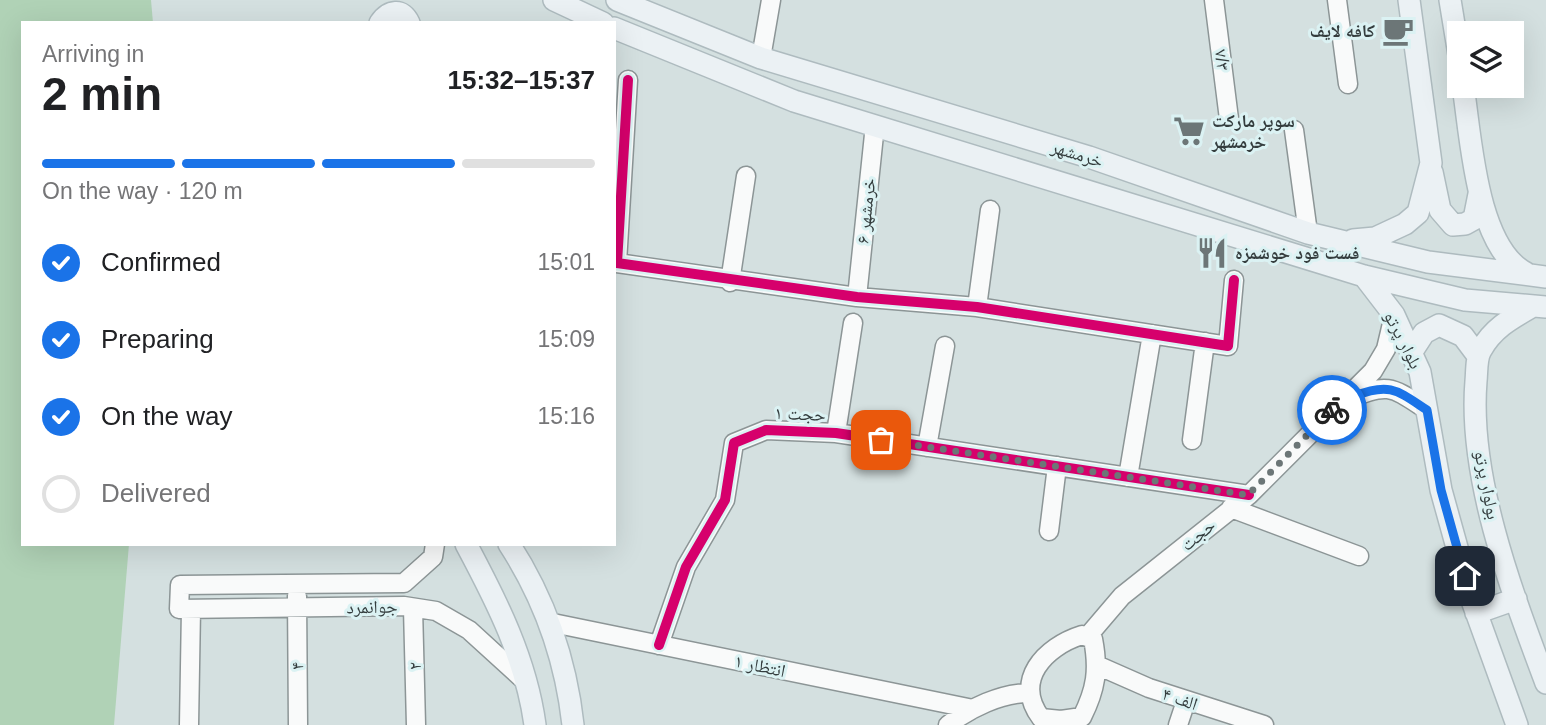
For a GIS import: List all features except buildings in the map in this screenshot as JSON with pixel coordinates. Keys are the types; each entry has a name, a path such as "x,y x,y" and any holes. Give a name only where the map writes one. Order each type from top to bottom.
{"main road":[{"path":"380,21 382,0"},
{"path":"411,21 418,0"},
{"path":"554,0 599,21"},
{"name":"خرمشهر","path":"617,0 761,58 1096,160 1308,233 1428,262 1537,275"},
{"path":"1409,0 1440,210 1453,225 1465,225 1477,215 1477,174"},
{"path":"1450,0 1453,21"},
{"path":"382,21 387,14 397,12 405,15 409,21"},
{"name":"خرمشهر","path":"616,29 794,101 1364,275 1465,300 1540,306"},
{"path":"1465,98 1477,174 1489,226 1506,256 1537,275"},
{"path":"1089,189 1096,160"},
{"path":"1339,242 1375,239 1405,225 1418,213 1431,163"},
{"name":"بلوار پرتو","path":"1364,275 1394,315 1420,372 1427,410"},
{"path":"1411,353 1424,333 1438,325 1463,336 1478,356 1501,324 1540,306"},
{"name":"بولوار پرتو","path":"1478,356 1474,414 1489,505 1516,599 1546,683"},
{"path":"1427,410 1441,490 1476,613 1517,725"},
{"path":"467,546 499,605 527,682 535,725"},
{"path":"510,546 532,584 548,622 565,679 573,725"},
{"path":"1476,613 1516,599"}],"street":[{"path":"761,58 771,0"},
{"name":"۷/۳","path":"1214,0 1229,119"},
{"path":"1337,0 1348,85"},
{"path":"628,80 617,263 730,282 857,297 977,307 1228,346 1234,280"},
{"name":"خرمشهر ۶","path":"857,297 874,125"},
{"path":"1294,130 1308,233"},
{"path":"730,282 746,176"},
{"path":"977,307 990,210"},
{"name":"حجت","path":"1087,637 1122,597 1248,495 1373,371 1386,349 1394,315"},
{"path":"836,433 853,323"},
{"path":"1128,477 1152,334"},
{"path":"1192,440 1205,342"},
{"path":"927,447 945,346"},
{"path":"1339,402 1378,387 1398,391 1427,410"},
{"name":"حجت ۱","path":"659,645 686,567 725,500 734,443 766,430 836,433 1248,495"},
{"path":"1049,531 1057,466"},
{"path":"1231,509 1359,556"},
{"name":"جوانمرد","path":"435,546 433,557 404,583 180,585 179,609 414,608 436,611 469,629 527,682"},
{"name":"۴","path":"296,585 298,725"},
{"name":"۲","path":"414,608 416,725"},
{"name":"جوانمرد","path":"189,725 191,609"},
{"name":"انتظار ۱","path":"548,622 973,709"},
{"path":"1067,639 1093,639 1098,666 1094,694 1081,721 1041,718 1030,703 1028,681 1045,658 1067,639"},
{"name":"۴ الف","path":"1098,666 1186,701 1264,725"},
{"path":"948,725 973,709 1014,693 1029,693"},
{"path":"1178,725 1186,701"}],"green space":[{"path":"0,0 151,0 153,21 21,21 21,546 129,546 114,725 0,725"}],"cycle path":[{"path":"628,80 617,263 857,297 977,307 1228,346 1234,280"},
{"path":"659,645 686,567 725,500 734,443 766,430 836,433 1249,495"}],"way so far":[{"path":"881,440 1248,495 1332,410"}],"place":[{"name":"کافه لایف","path":"1398,31"},
{"name":"سوپر مارکت خرمشهر","path":"1189,131"},
{"name":"فست فود خوشمزه","path":"1212,253"}],"route":[{"path":"1332,410 1339,402 1378,387 1398,391 1427,410 1441,490 1465,576"}]}
